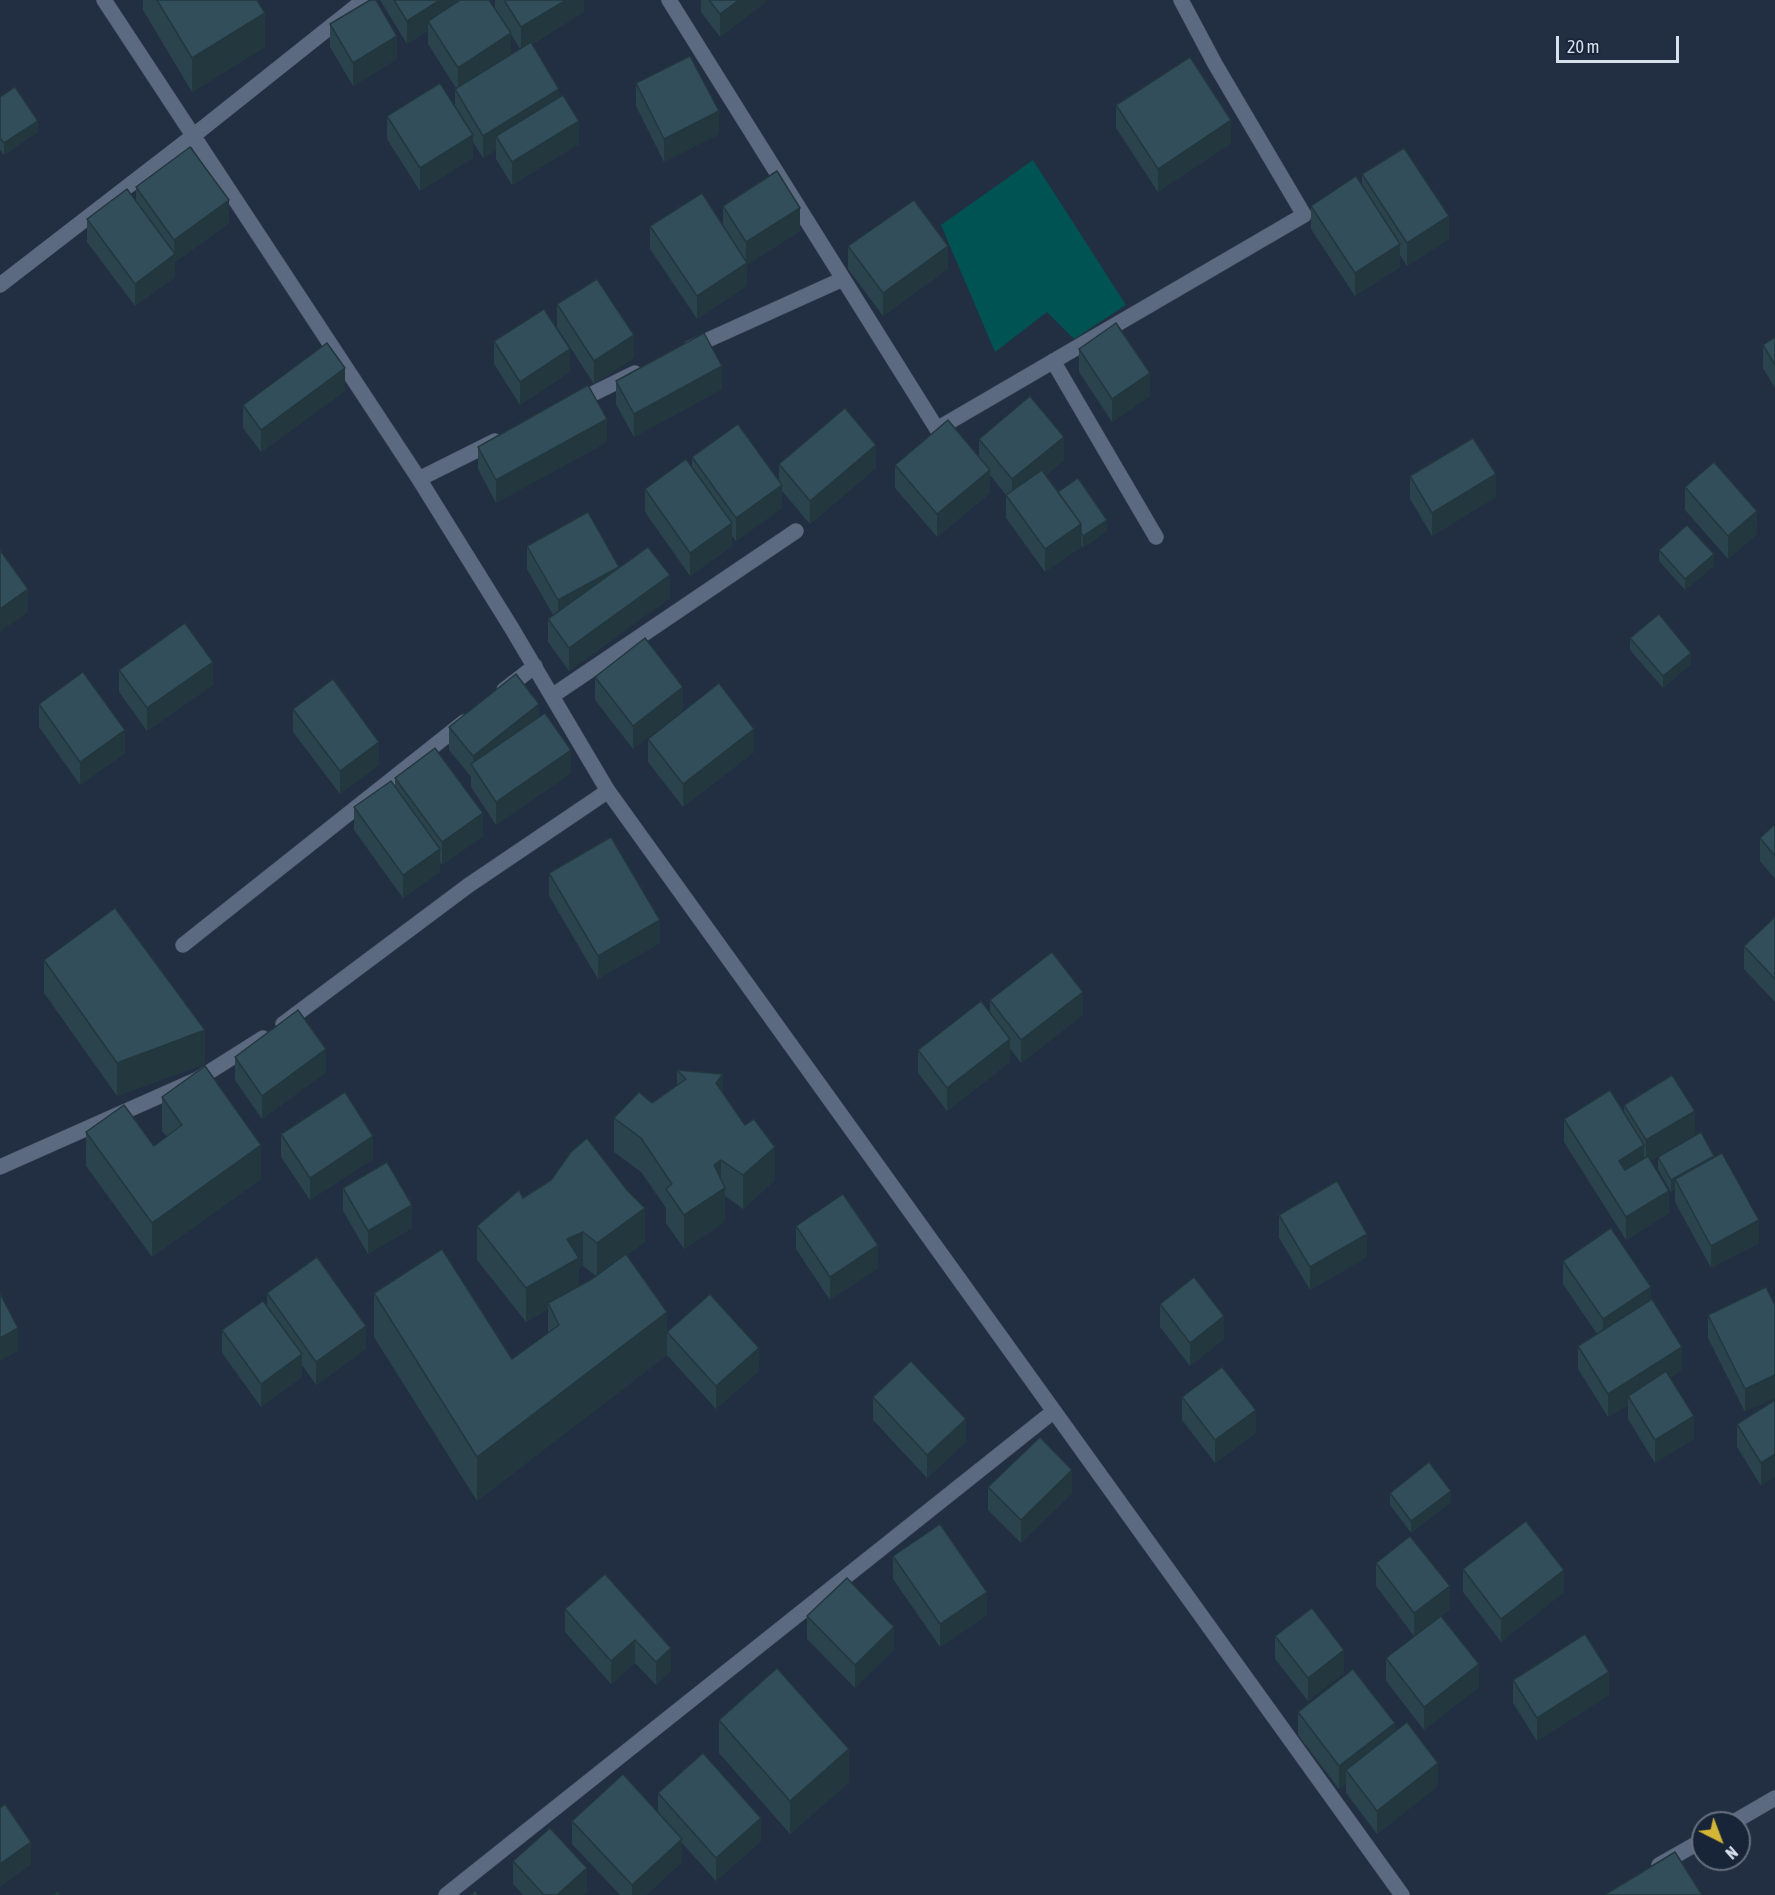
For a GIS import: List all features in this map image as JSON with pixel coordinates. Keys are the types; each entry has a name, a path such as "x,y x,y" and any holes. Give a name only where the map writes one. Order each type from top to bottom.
{"street":[{"path":"104,0 419,479 535,666 609,791 1402,1895"},
{"path":"0,285 364,0"},
{"path":"669,0 936,429 1304,215 1180,0"},
{"path":"681,352 843,279"},
{"path":"1053,361 1156,537"},
{"path":"565,407 648,367"},
{"path":"419,479 513,433"},
{"path":"552,696 796,531"},
{"path":"183,945 535,666"},
{"path":"0,1167 198,1080 270,1034 469,885 609,791"},
{"path":"446,1895 1054,1411"},
{"path":"1751,1812 1775,1798"},
{"path":"1645,1875 1691,1847"}],"shaded area":[{"path":"1033,160 1126,305 1074,339 1047,312 995,352 941,225"}],"building":[{"path":"157,0 257,0 265,13 192,58"},
{"path":"370,0 376,0 397,36 353,63 330,24"},
{"path":"394,0 440,0 407,21"},
{"path":"460,0 489,0 511,33 458,68 428,21"},
{"path":"504,0 566,0 521,27"},
{"path":"709,0 739,0 720,14"},
{"path":"531,42 559,89 483,136 455,89"},
{"path":"690,56 719,111 664,139 636,83"},
{"path":"1190,57 1231,120 1158,169 1116,105"},
{"path":"440,83 473,135 420,168 387,116"},
{"path":"15,87 38,121 4,143 0,138 0,97"},
{"path":"563,95 579,121 512,162 496,136"},
{"path":"190,147 229,200 174,240 136,187"},
{"path":"1404,148 1449,216 1407,243 1362,174"},
{"path":"777,171 800,208 746,242 723,206"},
{"path":"1356,176 1400,244 1355,273 1311,206"},
{"path":"127,189 175,254 135,284 87,219"},
{"path":"702,193 747,263 697,296 650,226"},
{"path":"914,200 948,246 883,293 848,246"},
{"path":"597,279 634,335 594,361 557,304"},
{"path":"544,309 570,349 520,382 494,341"},
{"path":"1116,323 1150,373 1112,399 1079,349"},
{"path":"704,333 722,366 634,414 616,381"},
{"path":"1775,337 1775,365 1763,345"},
{"path":"327,343 345,368 261,430 243,405"},
{"path":"588,385 607,419 496,480 478,447"},
{"path":"1030,396 1064,437 1012,479 979,439"},
{"path":"845,408 876,445 810,501 779,464"},
{"path":"948,420 990,470 937,514 895,465"},
{"path":"738,424 782,485 736,518 692,457"},
{"path":"1473,438 1496,474 1432,513 1410,476"},
{"path":"686,459 732,523 690,553 645,489"},
{"path":"1714,462 1757,511 1728,536 1685,487"},
{"path":"1042,470 1081,524 1045,549 1006,495"},
{"path":"1078,478 1107,520 1083,536 1081,524 1058,492"},
{"path":"588,512 619,567 558,600 527,546"},
{"path":"1687,525 1714,554 1685,579 1659,550"},
{"path":"648,547 670,575 569,648 548,619"},
{"path":"0,550 28,589 0,609"},
{"path":"1659,614 1691,653 1663,676 1630,638"},
{"path":"185,623 213,662 147,708 119,670"},
{"path":"645,638 683,687 633,726 595,677"},
{"path":"83,672 125,730 80,762 39,704"},
{"path":"516,674 539,704 473,756 449,727"},
{"path":"333,679 379,742 340,771 293,709"},
{"path":"719,683 754,729 683,784 648,739"},
{"path":"545,713 571,750 496,802 471,764"},
{"path":"435,748 483,813 442,842 395,778"},
{"path":"391,781 440,849 403,875 354,807"},
{"path":"1775,824 1775,856 1760,838"},
{"path":"611,837 660,920 598,956 549,873"},
{"path":"115,908 205,1030 117,1063 44,960"},
{"path":"1775,917 1775,979 1744,946"},
{"path":"1052,952 1083,992 1021,1040 990,1000"},
{"path":"981,1001 1010,1039 947,1088 918,1050"},
{"path":"298,1010 326,1049 262,1096 235,1057"},
{"path":"205,1066 261,1145 152,1223 86,1132 124,1105 154,1146 182,1125 162,1097"},
{"path":"677,1070 723,1074 716,1083 745,1125 754,1119 775,1147 743,1175 721,1160 714,1165 725,1188 684,1215 666,1189 672,1184 641,1138 614,1118 639,1092 652,1103 686,1079"},
{"path":"1672,1075 1695,1111 1646,1140 1624,1105"},
{"path":"1610,1090 1644,1145 1619,1161 1625,1170 1648,1156 1669,1191 1626,1217 1564,1119"},
{"path":"345,1092 373,1136 310,1178 281,1134"},
{"path":"1701,1132 1714,1156 1671,1180 1658,1157"},
{"path":"587,1138 627,1190 645,1208 597,1243 583,1232 567,1239 579,1258 526,1288 477,1226 519,1190 523,1198 551,1180 571,1152"},
{"path":"1722,1153 1759,1220 1711,1246 1675,1179"},
{"path":"387,1162 412,1205 368,1231 343,1188"},
{"path":"1337,1181 1367,1234 1310,1267 1279,1215"},
{"path":"843,1194 878,1245 830,1277 796,1226"},
{"path":"1611,1228 1651,1287 1603,1319 1563,1261"},
{"path":"442,1249 512,1359 559,1325 548,1303 592,1279 626,1254 667,1312 477,1457 374,1293"},
{"path":"317,1257 366,1326 316,1362 267,1293"},
{"path":"1194,1277 1224,1316 1190,1343 1160,1304"},
{"path":"1766,1287 1775,1305 1775,1375 1745,1389 1708,1315"},
{"path":"0,1293 18,1328 0,1338"},
{"path":"710,1294 759,1348 716,1386 667,1332"},
{"path":"1652,1299 1682,1347 1608,1394 1578,1346"},
{"path":"263,1301 302,1354 261,1384 222,1330"},
{"path":"911,1361 966,1419 927,1455 873,1397"},
{"path":"1222,1367 1256,1410 1215,1440 1182,1397"},
{"path":"1666,1371 1694,1416 1655,1440 1628,1396"},
{"path":"1775,1400 1775,1454 1761,1463 1737,1424"},
{"path":"1040,1437 1072,1470 1021,1520 988,1487"},
{"path":"1429,1462 1451,1491 1411,1521 1390,1493"},
{"path":"1526,1521 1564,1570 1501,1619 1463,1569"},
{"path":"940,1524 987,1592 940,1624 893,1556"},
{"path":"1410,1536 1450,1586 1414,1613 1376,1563"},
{"path":"605,1574 671,1648 656,1662 635,1640 611,1661 565,1609"},
{"path":"847,1578 894,1627 855,1665 807,1616"},
{"path":"1312,1608 1344,1650 1308,1678 1275,1636"},
{"path":"1441,1616 1479,1664 1424,1707 1386,1658"},
{"path":"1585,1634 1609,1672 1537,1718 1513,1680"},
{"path":"777,1668 849,1749 790,1801 719,1720"},
{"path":"1353,1669 1395,1723 1339,1766 1298,1712"},
{"path":"1407,1722 1438,1763 1377,1811 1346,1770"},
{"path":"703,1753 761,1818 716,1858 658,1793"},
{"path":"623,1774 682,1839 632,1885 572,1821"},
{"path":"5,1804 31,1842 0,1864 0,1808"},
{"path":"550,1828 587,1868 557,1895 544,1895 513,1861"},
{"path":"1675,1852 1702,1895 1606,1894"}]}
